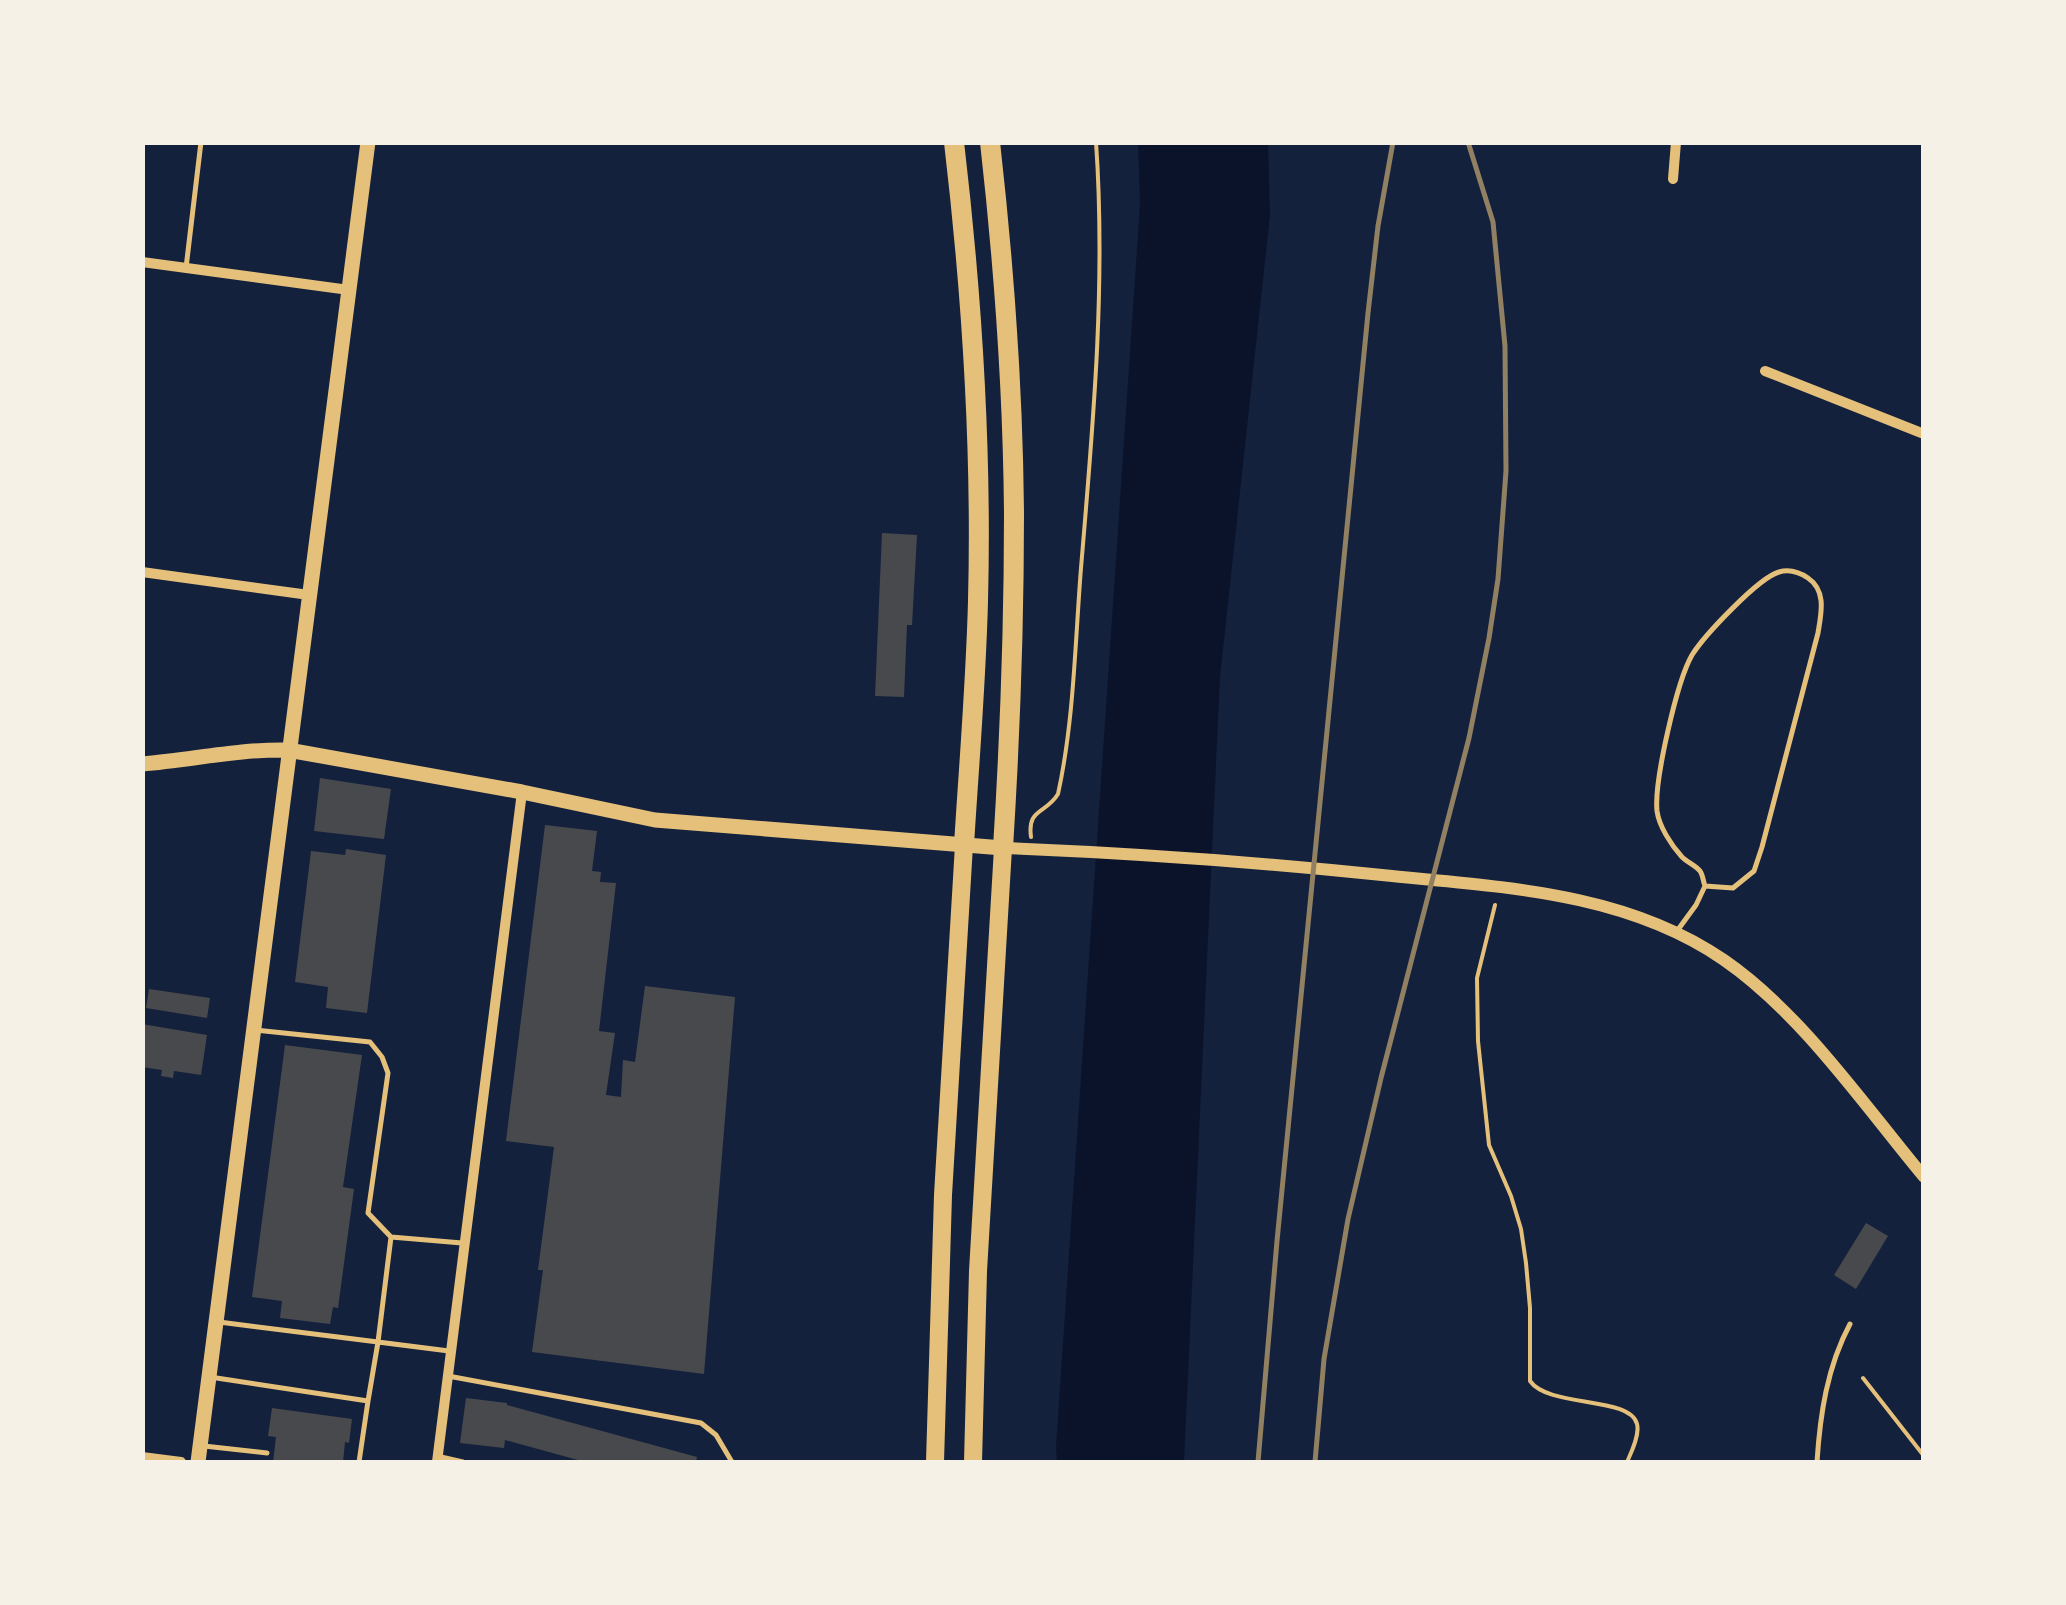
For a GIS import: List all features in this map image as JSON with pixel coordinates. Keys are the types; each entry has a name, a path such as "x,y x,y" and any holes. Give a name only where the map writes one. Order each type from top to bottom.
{"highway":[{"path":"935,1462 944,1194 978,600 971,309 960,187 951,142"},
{"path":"973,1462 979,1253 1012,654 1014,510 1006,302 990,142"}],"main road":[{"path":"199,1454 368,142"},
{"path":"142,764 253,750 288,750 655,820 1003,848"}],"street":[{"path":"1673,179 1676,142"},
{"path":"142,262 349,290"},
{"path":"1765,371 1924,434"},
{"path":"142,572 310,595"},
{"path":"437,1459 522,792"},
{"path":"1003,848 1276,865 1500,887 1624,911 1676,931 1744,974 1784,1011 1924,1177"},
{"path":"142,1457 181,1462"}],"lane":[{"path":"186,268 201,142"},
{"path":"1676,931 1696,906 1705,886 1700,871 1670,842 1657,814 1657,787 1678,690 1690,658 1731,610 1778,572 1796,571 1813,580 1823,604 1762,847 1754,871 1733,888 1705,886"},
{"path":"254,1030 370,1042 382,1056 388,1073 368,1214 392,1236 465,1244"},
{"path":"359,1462 392,1236"},
{"path":"216,1322 452,1352"},
{"path":"1817,1462 1820,1417 1840,1342 1850,1324"},
{"path":"448,1376 702,1422 716,1434 732,1462"},
{"path":"209,1377 368,1400"},
{"path":"199,1454 267,1453"},
{"path":"437,1459 463,1462"}],"path":[{"path":"1029,824 1033,815 1052,804 1058,794 1067,732 1096,372 1096,142"},
{"path":"1495,906 1482,951 1476,994 1478,1040 1488,1145 1521,1229 1530,1308 1530,1381 1547,1395 1594,1402 1626,1412 1638,1425 1627,1462"},
{"path":"1864,1378 1924,1456"}],"water":[{"path":"1138,143 1268,143 1270,215 1220,677 1184,1462 1057,1462 1140,204"}],"building":[{"path":"882,533 917,535 904,697 875,696"},
{"path":"320,778 391,789 384,839 314,831"},
{"path":"545,825 597,831 592,871 601,872 600,882 616,883 599,1031 615,1033 606,1095 621,1097 623,1060 635,1062 645,986 735,997 704,1374 532,1352 554,1147 506,1141"},
{"path":"346,849 386,855 367,1013 326,1008 328,987 295,982 311,851 345,855"},
{"path":"149,989 210,998 207,1018 146,1008"},
{"path":"142,1024 207,1035 201,1075 174,1071 173,1078 161,1076 162,1070 142,1067"},
{"path":"285,1045 362,1055 343,1187 354,1189 338,1308 333,1307 330,1324 280,1318 282,1301 252,1297"},
{"path":"1866,1223 1888,1236 1856,1289 1834,1275"},
{"path":"466,1398 507,1403 697,1457 696,1462 585,1462 505,1440 504,1448 460,1443"},
{"path":"272,1408 352,1419 343,1462 273,1462 276,1437 268,1436"}],"railway":[{"path":"1258,1462 1368,313 1393,142"},
{"path":"1315,1462 1324,1359 1348,1219 1469,738 1498,579 1506,471 1505,346 1493,222 1468,142"}]}
